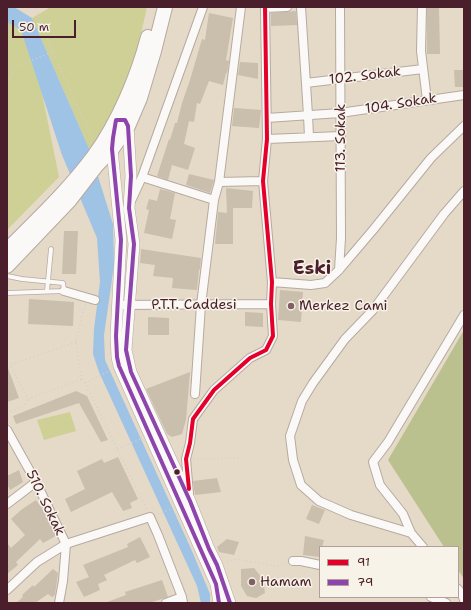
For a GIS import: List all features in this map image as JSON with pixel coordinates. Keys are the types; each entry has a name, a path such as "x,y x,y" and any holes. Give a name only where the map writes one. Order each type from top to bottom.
{"highway":[{"path":"96,158 112,149 122,123 155,7"},
{"path":"7,266 66,198 122,123 142,91 165,7"},
{"path":"7,250 66,198"}],"street":[{"path":"129,208 142,178 203,7"},
{"path":"195,394 201,305 214,200 219,182 241,7"},
{"path":"185,503 186,459 193,419 214,390 250,358 266,350 273,336 271,304 272,282 263,181 267,139 265,8 287,7"},
{"path":"301,7 309,137"},
{"name":"113. Sokak","path":"339,270 341,238 340,7"},
{"path":"422,7 421,51 427,100"},
{"name":"102. Sokak","path":"306,83 424,69"},
{"name":"104. Sokak","path":"266,118 340,113 464,95"},
{"path":"122,123 131,176 129,208 134,244 126,350 132,372 216,584 219,603"},
{"path":"272,282 311,285 325,283 339,270 374,230 431,158 464,126"},
{"path":"267,139 340,136"},
{"path":"112,149 121,240 116,336 117,357 185,503 217,565 230,603"},
{"path":"142,178 214,200"},
{"path":"219,182 263,181"},
{"path":"411,533 352,515 319,501 300,485 293,460 290,436 302,402 313,383 345,339 373,310 444,214 464,191"},
{"path":"64,291 95,300"},
{"name":"P.T.T. Caddesi","path":"118,305 271,304"},
{"path":"422,546 411,533 404,514 380,485 373,462 388,442 464,315"},
{"name":"510. Sokak","path":"7,430 36,482 66,544 63,581 58,603"},
{"path":"7,504 36,482"},
{"path":"7,590 37,562 66,544 150,517 183,600 166,603"},
{"path":"293,561 319,565"},
{"path":"459,590 464,600"},
{"path":"434,598 446,603"}],"lane":[{"path":"47,291 51,249"},
{"path":"7,276 63,283 64,291 7,293"}],"path":[{"path":"32,7 36,9 96,158"},
{"path":"7,82 15,68 54,52"},
{"path":"95,300 85,306 76,342 82,379 150,517 185,503"},
{"path":"28,399 8,365 76,342"},
{"path":"85,383 120,366"},
{"path":"7,413 24,406 28,399 82,379"},
{"path":"117,449 143,438"},
{"path":"186,459 239,458"},
{"path":"217,565 237,559 277,566 293,561"}],"green space":[{"path":"51,7 147,7 138,47 120,97 90,151 32,18"},
{"path":"7,16 18,22 35,59 59,177 7,230"},
{"path":"464,330 464,579 459,572 459,546 443,546 388,460"},
{"path":"70,412 76,431 44,440 37,420"}],"water":[{"path":"7,7 14,7 32,18 90,151 113,224 114,265 104,335 105,360 192,551 210,594 210,603 201,603 197,586 99,372 93,354 94,329 100,282 97,238 62,155 21,30 7,22"}],"building":[{"path":"427,7 439,8 440,54 427,54"},
{"path":"296,11 297,25 271,26 271,13"},
{"path":"209,13 233,18 226,60 229,61 227,73 223,85 209,81 200,104 197,103 194,122 189,121 184,144 195,148 188,170 172,165 168,180 157,176 175,123 177,123 202,39 205,40"},
{"path":"240,62 258,63 258,79 238,75"},
{"path":"454,70 464,70 464,87 455,87"},
{"path":"234,108 261,110 259,128 232,126"},
{"path":"189,174 214,180 210,193 186,185"},
{"path":"226,188 253,191 252,208 233,208 233,244 215,244 218,212 227,213"},
{"path":"160,189 175,193 170,219 176,220 172,239 144,233 149,210 146,209 149,199 157,201"},
{"path":"64,231 78,231 76,274 62,274"},
{"path":"141,249 201,258 197,290 172,288 173,278 153,276 155,265 140,263"},
{"name":"Merkez Cami","path":"280,290 303,292 301,322 278,320"},
{"path":"29,299 74,302 73,326 28,324"},
{"path":"245,312 263,313 263,327 245,326"},
{"path":"148,317 169,318 169,335 148,335"},
{"path":"7,368 19,398 7,402"},
{"path":"190,372 186,420 182,434 172,437 167,434 146,389"},
{"path":"76,391 87,396 108,440 101,442 79,403 16,424 13,416"},
{"path":"118,457 138,499 130,503 132,508 123,511 112,492 71,512 65,499 85,489 77,471 102,459 104,463"},
{"path":"19,470 23,482 10,490 7,484 7,476"},
{"path":"217,478 221,492 195,495 193,481"},
{"path":"36,500 56,535 43,543 40,539 16,562 18,565 7,574 7,543 11,548 25,535 11,519"},
{"path":"312,505 325,510 319,524 306,519"},
{"path":"305,536 324,540 322,546 319,546 319,557 303,555"},
{"path":"140,537 150,557 137,563 135,560 104,575 107,580 98,584 100,590 84,597 76,582 89,577 83,565 128,547 127,544"},
{"path":"227,539 239,542 234,555 219,552 217,547"},
{"path":"254,568 263,579 265,593 256,598 247,596 241,586 241,569"},
{"path":"53,569 58,573 55,595 52,597 48,594 35,603 16,603 23,597 22,595 33,585 34,587"},
{"path":"162,580 168,597 149,603 107,602 126,595 125,592"}],"transit line":[{"name":"91","path":"189,489 186,459 193,419 214,390 250,358 266,350 273,336 271,304 272,282 263,181 267,139 265,7"},
{"name":"79","path":"219,603 216,584 119,366 117,357 116,336 121,240 112,149 116,120 125,120 128,126 131,176 129,208 134,244 126,350 131,372 190,501 217,565 230,603"}],"place":[{"name":"Merkez Cami","path":"291,306"},
{"name":"Hamam","path":"252,582"}],"district":[{"name":"Eski","path":"312,269"}]}
